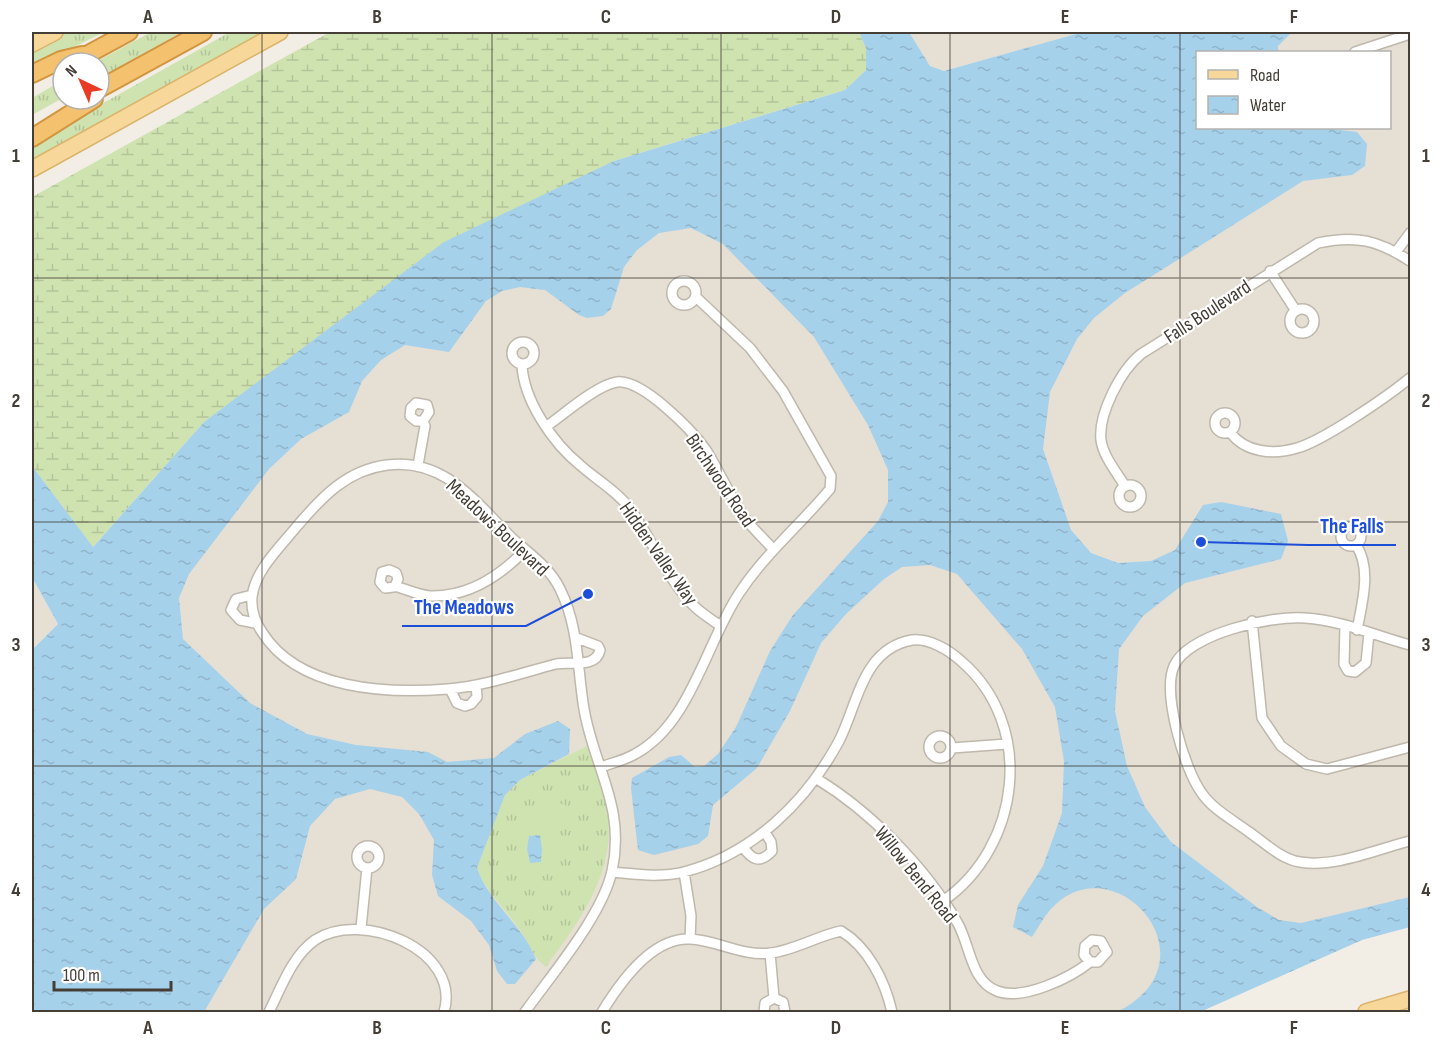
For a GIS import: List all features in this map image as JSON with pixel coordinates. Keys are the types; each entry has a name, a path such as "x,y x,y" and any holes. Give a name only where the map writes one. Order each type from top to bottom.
{"highway":[{"path":"94,51 129,32"},
{"path":"111,82 203,32"},
{"path":"111,88 177,46"},
{"path":"32,74 51,64"},
{"path":"32,86 51,75"},
{"path":"32,127 60,111"},
{"path":"32,138 75,111"}],"main road":[{"path":"32,44 55,32"},
{"path":"32,169 280,32"},
{"path":"1366,1012 1410,999"}],"street":[{"path":"1358,51 1410,34"},
{"path":"1396,252 1410,233"},
{"name":"Falls Boulevard","path":"1125,486 1101,442 1102,424 1119,380 1128,364 1318,243 1344,237 1372,241 1410,261"},
{"path":"1270,272 1296,311"},
{"path":"601,767 636,754 658,737 681,710 719,625 741,590 773,549 830,489 831,476 783,391 750,348 696,297"},
{"name":"Hidden Valley Way","path":"522,364 522,374 529,395 546,426 578,464 630,509 677,587 694,606 719,625"},
{"path":"1230,432 1247,447 1266,452 1297,448 1325,433 1410,378"},
{"name":"Birchwood Road","path":"546,426 616,382 628,382 645,391 678,419 705,448 745,518 773,549"},
{"path":"418,465 423,421"},
{"name":"Meadows Boulevard","path":"252,595 269,559 322,497 334,486 368,469 389,464 418,465 449,478 467,491 559,585 578,638 578,663 588,727 614,807 615,835 612,872 593,913 525,1012"},
{"path":"1356,545 1361,552 1364,574 1357,630"},
{"path":"395,586 428,596 447,595 478,585 506,571 525,550"},
{"path":"255,622 240,620 231,610 236,599 252,595 255,622 268,643 281,655 313,673 368,688 450,689 476,685 556,664 592,662 600,650 593,642 578,638"},
{"path":"1410,645 1345,626 1307,618 1252,621 1225,631 1191,649 1178,659 1169,680 1180,745 1200,791 1220,811 1274,850 1298,862 1318,863 1410,841"},
{"path":"1252,621 1262,718 1281,746 1306,764 1327,768 1410,747"},
{"path":"1345,626 1344,664 1348,671 1361,669 1366,663 1369,633"},
{"path":"612,872 641,875 684,872 743,847 765,832 817,779 840,739 865,675 874,661 889,650 912,640 933,644 952,653 966,665 999,713 1007,744 1011,784 1007,810 998,837 986,858 970,878 944,901"},
{"path":"450,689 457,703 465,706 471,704 477,697 476,685"},
{"path":"952,748 1007,744"},
{"name":"Willow Bend Road","path":"817,779 847,798 893,841 944,901 959,924 973,963 984,982 996,991 1012,995 1028,993 1081,969 1090,962"},
{"path":"743,847 750,857 759,860 765,858 772,850 771,842 765,832"},
{"path":"361,928 368,867"},
{"path":"684,872 691,916 690,939"},
{"path":"269,1012 295,962 306,947 338,930 361,928 401,941 427,957 442,974 448,992 444,1012"},
{"path":"602,1012 629,973 641,961 666,944 690,939 743,951 770,953 841,931 856,940 869,958 888,997 892,1012"},
{"path":"770,953 774,998"},
{"path":"764,1012 765,1004 774,998"},
{"path":"774,998 783,1002 784,1012"}],"shaded area":[{"path":"909,32 1083,32 944,71 930,66"},
{"path":"1234,32 1410,32 1410,915 1181,987 1137,1012 160,1012 164,637 149,552 454,261 1221,129 1391,129 1391,51 1233,51"},
{"path":"32,577 58,624 32,650"}],"green space":[{"path":"63,32 104,32 66,51 51,51 51,58 32,68 32,49"},
{"path":"151,32 182,32 111,71 111,54"},
{"path":"230,32 268,32 32,162 32,143 89,111 111,111 111,99"},
{"path":"330,32 859,32 866,48 866,70 845,90 614,161 204,422 92,548 32,466 32,197"},
{"path":"51,87 51,105 32,115 32,98"},
{"path":"587,746 606,800 609,831 607,853 593,894 583,913 546,967 537,958 521,931 489,891 477,868 505,795 520,780"},
{"path":"565,804 565,821 532,822 531,806"},
{"path":"548,828 548,840 561,840 564,861 548,862 548,869 524,869 520,848 523,829"}],"water":[{"path":"859,32 909,32 930,66 944,71 1083,32 1292,32 1278,46 1278,51 1196,51 1196,129 1333,129 1357,132 1367,144 1365,166 1352,175 1303,181 1125,293 1094,318 1077,339 1050,392 1043,449 1071,530 1091,553 1118,563 1151,561 1175,550 1203,505 1221,502 1281,514 1288,541 1281,559 1185,583 1143,616 1119,649 1115,711 1127,766 1145,807 1171,842 1257,907 1279,920 1301,923 1410,897 1410,927 1362,940 1200,1012 1117,1012 1147,990 1159,964 1158,938 1146,915 1126,897 1102,889 1075,892 1050,910 1032,937 1013,927 1018,905 1043,866 1062,813 1064,761 1055,707 1022,649 957,574 930,565 902,567 884,579 846,614 821,643 790,711 757,768 713,805 708,836 698,844 654,855 638,850 631,788 632,778 669,757 681,755 695,767 704,766 718,754 736,727 770,651 793,615 878,521 888,502 888,470 868,425 814,337 723,244 691,228 659,233 637,250 624,267 611,309 603,316 587,318 579,315 545,290 520,287 502,291 486,301 449,352 405,345 381,360 362,381 349,412 301,439 269,469 189,574 179,598 183,639 250,703 307,734 356,745 428,752 447,762 494,758 525,734 558,721 570,729 569,754 520,780 505,795 477,868 489,892 523,935 536,959 515,984 507,984 497,971 489,945 471,921 438,896 432,875 434,840 419,814 402,797 370,789 335,799 310,826 296,879 264,909 204,1012 32,1012 32,650 58,624 32,577 32,466 93,547 204,422 444,242 614,161 845,90 866,70 866,48"},
{"path":"540,835 541,862 530,863 527,849 529,836"}],"place":[{"name":"The Falls","path":"1201,542"},
{"name":"The Meadows","path":"588,594"}]}
